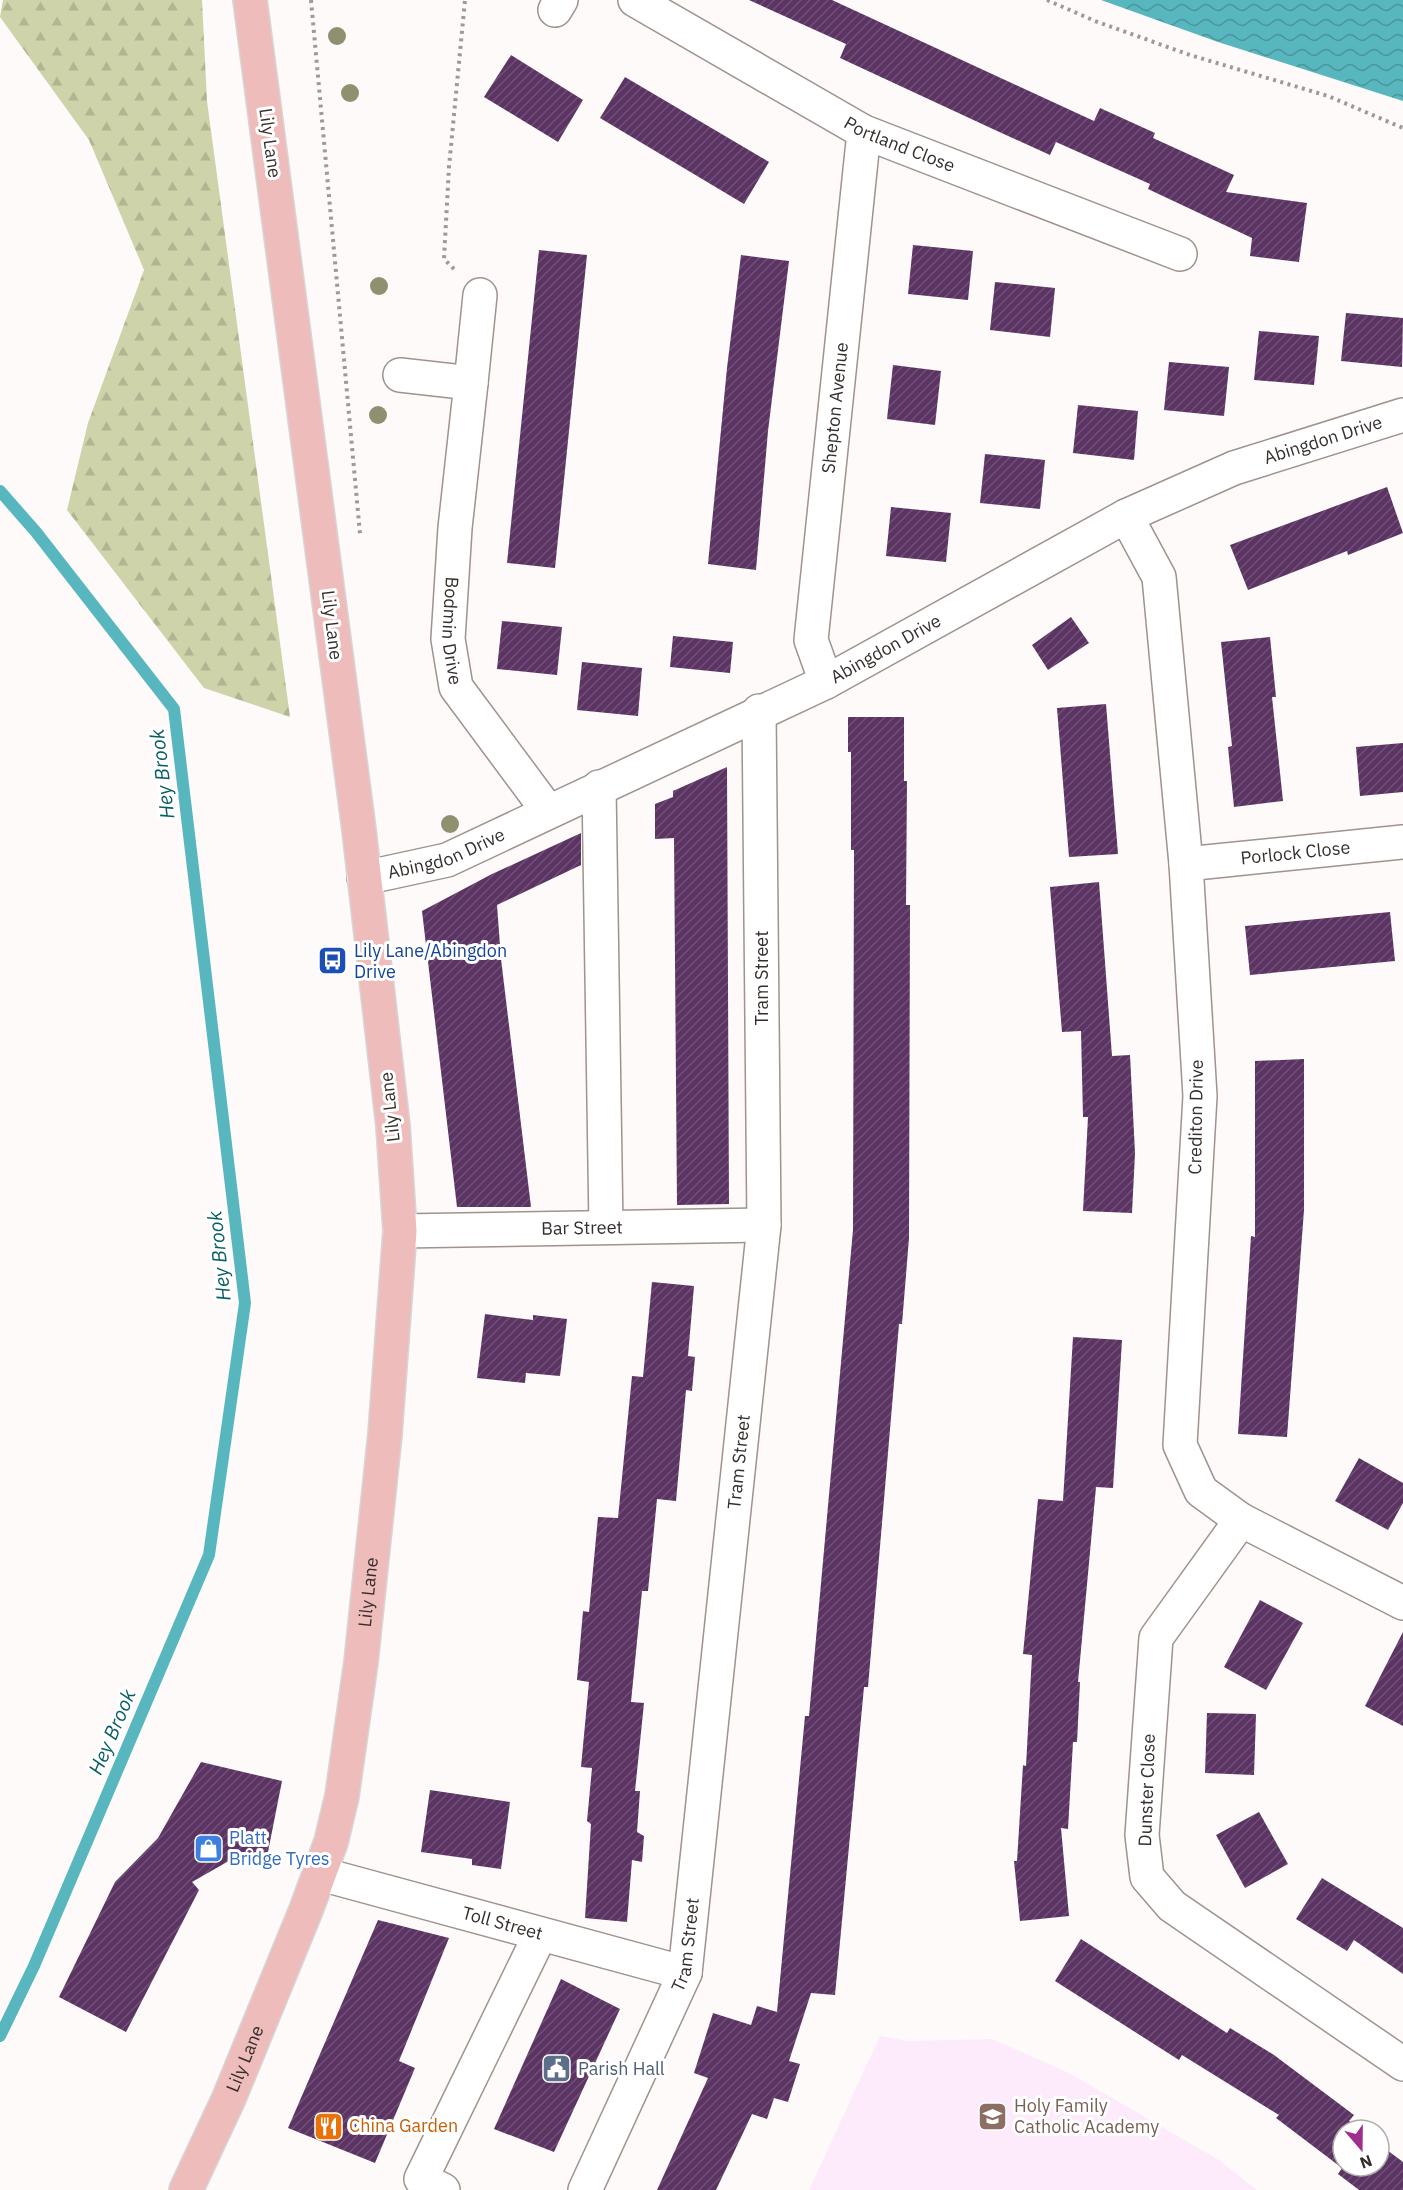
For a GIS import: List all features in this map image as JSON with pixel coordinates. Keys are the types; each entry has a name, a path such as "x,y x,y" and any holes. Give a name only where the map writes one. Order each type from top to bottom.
{"main road":[{"name":"Lily Lane","path":"186,2190 229,2098 321,1874 342,1796 361,1662 385,1434 400,1231 393,1126 364,878 281,221 250,0"}],"street":[{"name":"Portland Close","path":"635,0 864,132 1180,254"},
{"name":"Shepton Avenue","path":"826,682 811,640 864,132"},
{"name":"Bodmin Drive","path":"480,295 455,528 448,639 456,687 548,811"},
{"path":"400,375 471,383"},
{"name":"Abingdon Drive","path":"364,878 447,860 759,711 826,682 1126,516 1234,468 1403,415"},
{"name":"Crediton Drive","path":"1126,516 1159,578 1186,864 1200,1096 1180,1445 1201,1491 1240,1520 1403,1603"},
{"name":"Tram Street","path":"585,2190 685,1973 764,1225 759,711"},
{"path":"599,787 606,1227"},
{"name":"Porlock Close","path":"1186,864 1403,842"},
{"name":"Bar Street","path":"400,1231 764,1225"},
{"name":"Dunster Close","path":"1240,1520 1156,1638 1142,1835 1147,1877 1172,1906 1403,2064"},
{"name":"Toll Street","path":"321,1874 685,1973"},
{"path":"443,2190 421,2179 540,1935"}],"path":[{"path":"311,0 360,543"},
{"path":"465,0 449,167 444,259 480,295"},
{"path":"1047,0 1095,21 1190,55 1328,96 1403,128"}],"shaded area":[{"name":"Holy Family Catholic Academy","path":"880,2036 908,2041 992,2039 1069,2073 1219,2160 1257,2190 809,2190"}],"green space":[{"path":"3,0 202,0 207,101 290,717 204,688 67,510 88,423 144,270 89,140 0,17"}],"water":[{"path":"1101,0 1403,0 1403,101 1218,42"}],"building":[{"path":"749,0 832,0 1094,121 1100,108 1155,133 1153,138 1234,175 1226,192 1307,203 1299,262 1250,256 1252,238 1148,189 1150,184 1056,142 1050,155 995,130 840,58 846,44"},
{"path":"511,55 583,100 558,142 484,97"},
{"path":"625,77 769,162 744,204 600,118"},
{"path":"913,245 973,251 968,300 908,294"},
{"path":"539,250 587,255 555,568 507,563"},
{"path":"741,255 789,261 768,431 756,570 708,564 727,368"},
{"path":"995,282 1055,288 1050,337 990,330"},
{"path":"1346,313 1403,318 1402,367 1341,361"},
{"path":"1259,331 1319,336 1314,385 1254,380"},
{"path":"1169,362 1229,367 1224,416 1164,410"},
{"path":"893,365 941,371 935,425 887,419"},
{"path":"1078,405 1138,411 1134,460 1073,453"},
{"path":"985,454 1045,460 1040,509 980,503"},
{"path":"1387,487 1403,533 1348,555 1347,551 1248,590 1230,545"},
{"path":"891,507 951,513 946,562 886,556"},
{"path":"1071,617 1089,643 1048,670 1032,645"},
{"path":"502,621 562,627 557,675 497,669"},
{"path":"673,636 733,642 730,673 670,667"},
{"path":"1270,637 1276,697 1272,697 1283,801 1234,807 1228,747 1232,746 1221,642"},
{"path":"582,662 642,668 638,716 577,710"},
{"path":"1106,704 1118,854 1069,857 1057,708"},
{"path":"848,717 904,717 904,781 907,781 906,905 910,905 909,1238 902,1324 899,1324 868,1687 864,1687 835,1995 811,1993 789,2061 800,2064 788,2102 774,2098 767,2119 752,2114 716,2190 657,2190 708,2078 694,2073 713,2013 751,2025 757,2006 777,2012 805,1716 809,1716 853,1230 854,850 851,850 851,752 848,752"},
{"path":"1403,743 1403,792 1360,796 1356,747"},
{"path":"727,767 729,1204 677,1205 674,838 655,839 655,804 673,797 673,791"},
{"path":"581,833 581,865 497,905 501,959 531,1207 457,1207 422,911 492,874"},
{"path":"1099,882 1112,1056 1130,1055 1135,1153 1132,1213 1083,1211 1088,1117 1083,1117 1081,1031 1062,1032 1050,887"},
{"path":"1390,912 1395,961 1250,975 1245,926"},
{"path":"1304,1059 1304,1210 1287,1437 1238,1434 1251,1236 1255,1237 1255,1061"},
{"path":"652,1282 694,1286 688,1356 695,1357 692,1391 686,1390 676,1501 657,1499 648,1591 642,1591 631,1702 644,1703 635,1791 640,1791 637,1832 644,1836 642,1862 632,1860 627,1922 585,1918 591,1824 587,1821 592,1768 581,1767 589,1682 577,1680 583,1611 589,1612 598,1517 618,1518 632,1376 643,1377"},
{"path":"485,1314 533,1320 533,1315 567,1319 560,1376 526,1373 525,1383 477,1378"},
{"path":"1073,1337 1122,1340 1113,1488 1096,1487 1078,1682 1080,1682 1077,1742 1073,1742 1068,1829 1061,1828 1069,1916 1020,1921 1014,1861 1017,1861 1023,1765 1026,1766 1032,1655 1023,1654 1038,1499 1063,1501"},
{"path":"1359,1458 1403,1483 1403,1503 1388,1530 1335,1501"},
{"path":"1260,1600 1303,1623 1266,1690 1224,1667"},
{"path":"1403,1632 1403,1726 1365,1706"},
{"path":"1207,1713 1256,1714 1254,1775 1205,1773"},
{"path":"201,1762 282,1781 266,1862 234,1858 192,1882 199,1890 126,2032 59,1997 115,1882 158,1838"},
{"path":"430,1790 510,1802 501,1869 472,1865 472,1859 421,1852"},
{"path":"1259,1812 1288,1864 1245,1888 1216,1835"},
{"path":"1322,1878 1403,1928 1403,1974 1354,1940 1347,1951 1296,1919"},
{"path":"378,1920 449,1938 399,2061 415,2068 375,2163 288,2128"},
{"path":"1081,1939 1227,2033 1230,2028 1274,2055 1354,2115 1352,2118 1331,2118 1331,2160 1276,2118 1279,2115 1182,2055 1179,2060 1055,1981"},
{"name":"Parish Hall","path":"561,1979 620,2009 554,2152 494,2129"},
{"path":"1391,2153 1403,2162 1403,2190 1359,2190 1343,2178 1391,2178"}],"waterway":[{"name":"Hey Brook","path":"0,491 36,532 174,709 245,1303 209,1555 34,1966 0,2036"}],"place":[{"name":"Lily Lane/Abingdon Drive","path":"333,961"},
{"name":"Platt Bridge Tyres","path":"208,1848"},
{"name":"Parish Hall","path":"557,2069"},
{"name":"Holy Family Catholic Academy","path":"993,2116"},
{"name":"China Garden","path":"328,2126"}]}
